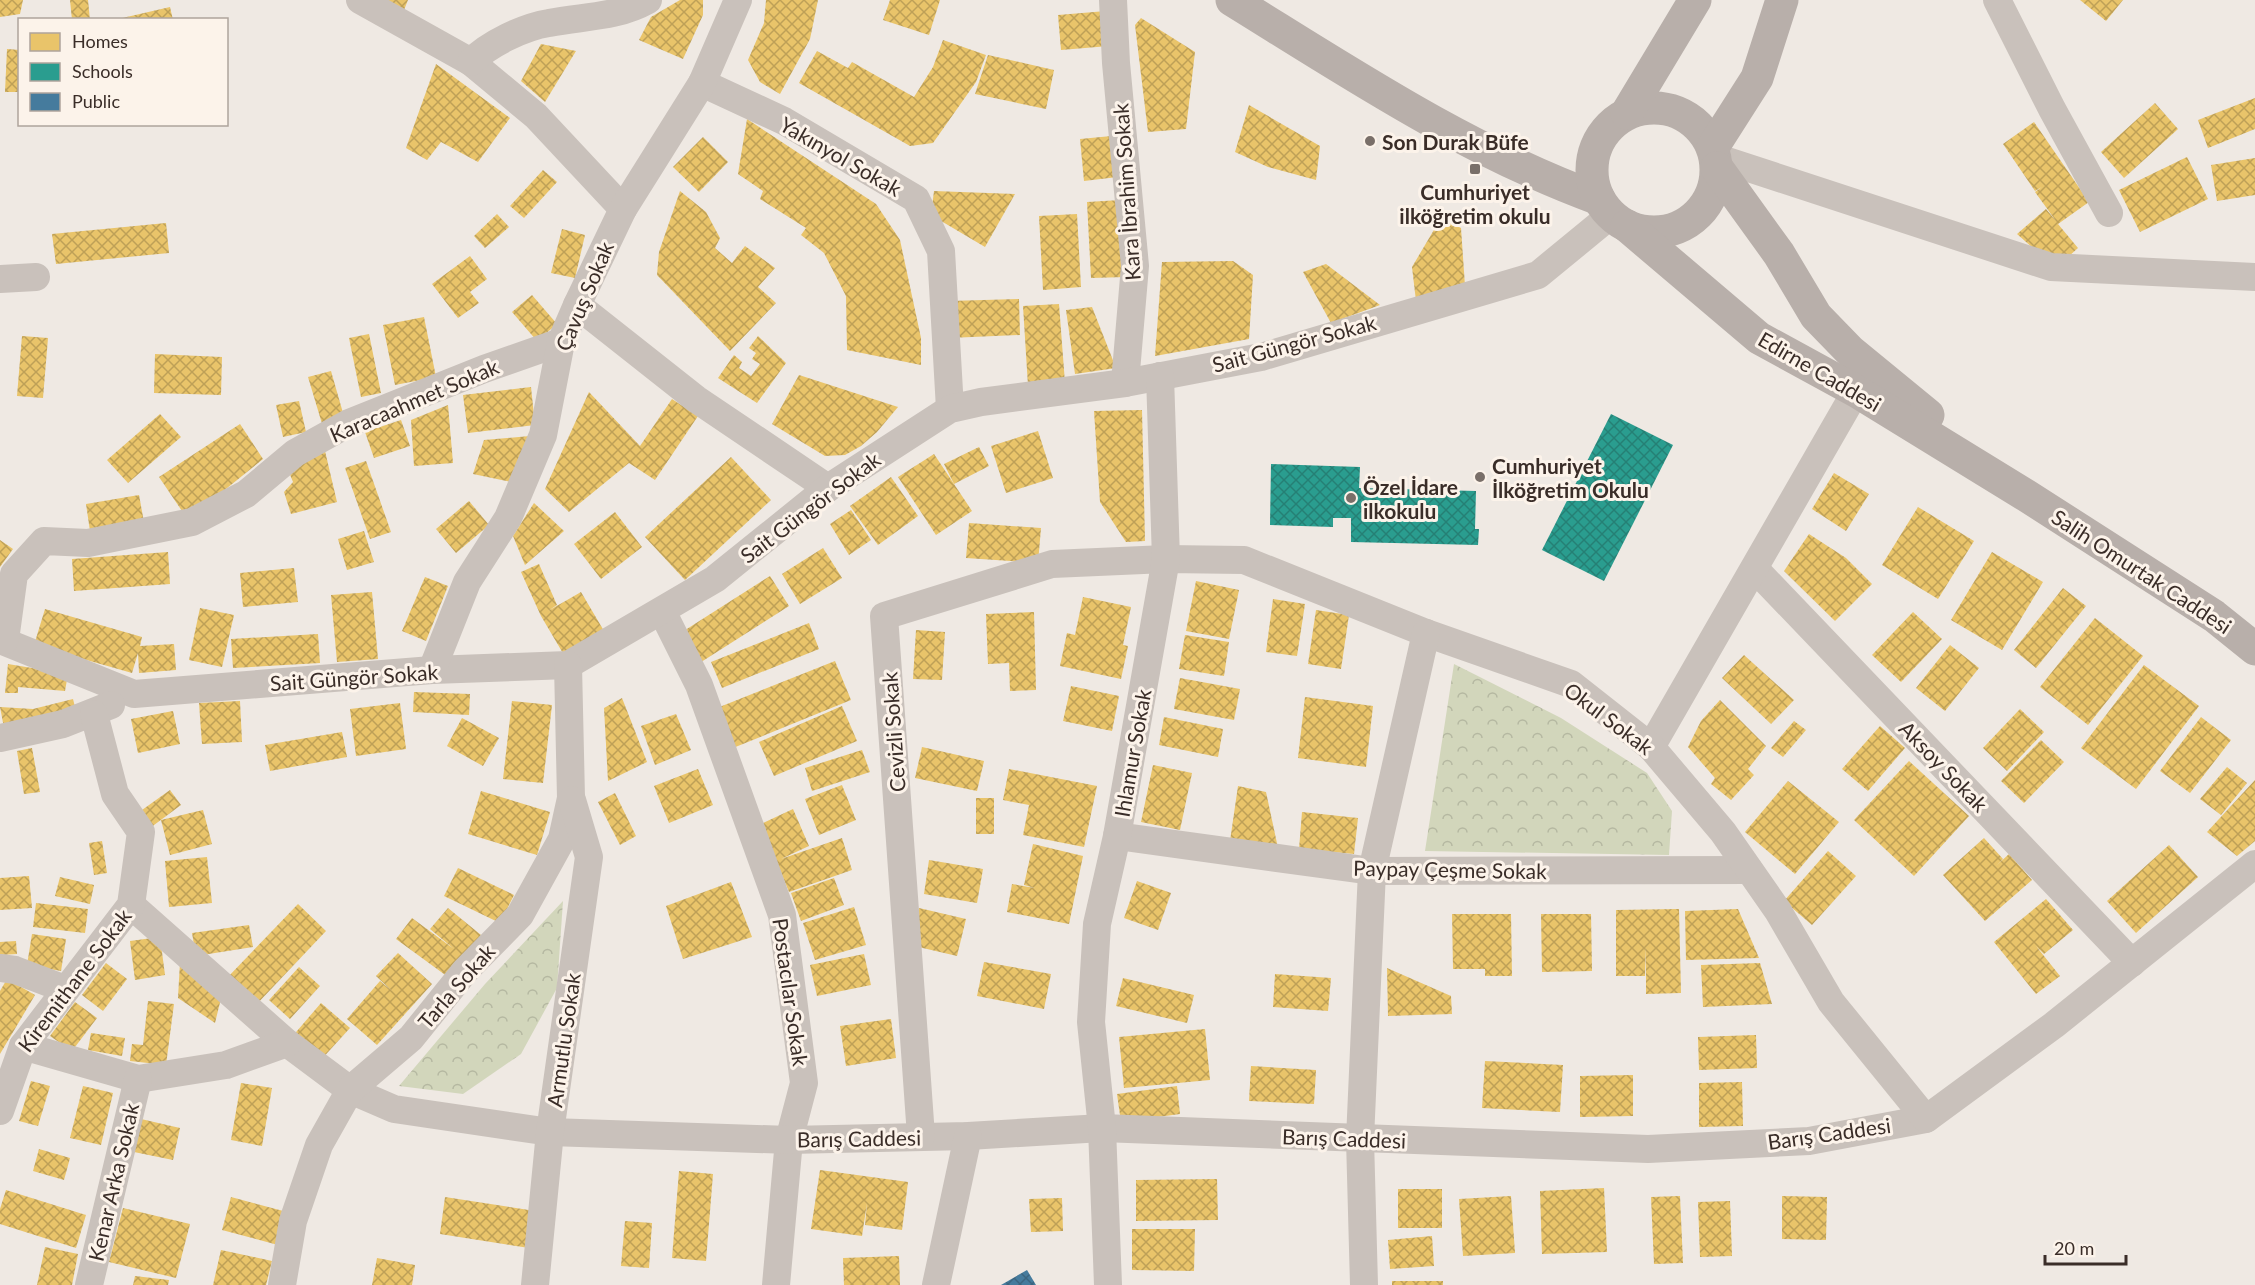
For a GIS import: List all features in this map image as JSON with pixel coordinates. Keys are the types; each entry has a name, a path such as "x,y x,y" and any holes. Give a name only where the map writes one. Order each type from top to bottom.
{"main road":[{"path":"1232,0 1399,103 1648,232 1669,231 1689,222 1704,208 1714,189 1715,157 1756,78 1782,0"},
{"path":"1612,214 1592,180 1592,160 1595,151 1599,141 1611,125 1627,113 1695,0"},
{"path":"1627,113 1646,108 1667,108 1685,115 1702,129 1715,157 1779,254 1816,316 1850,351 2027,496"},
{"name":"Edirne Caddesi","path":"1612,214 1759,338 1856,391 2027,496"},
{"name":"Salih Omurtak Caddesi","path":"2027,496 2214,616 2255,649"}],"street":[{"path":"360,0 471,62 536,116 623,209"},
{"path":"471,62 485,48 547,23 593,18 634,8 648,0"},
{"name":"Çavuş Sokak","path":"432,670 467,582 508,518 543,435 561,342 577,305 623,209 702,83 738,0"},
{"name":"Kara İbrahim Sokak","path":"1113,0 1116,63 1135,266 1125,383"},
{"path":"2010,7 2052,109 2109,213"},
{"name":"Yakınyol Sokak","path":"702,83 784,121 916,199 941,251 950,409"},
{"path":"1715,157 2051,267 2255,277"},
{"name":"Sait Güngör Sokak","path":"2,640 134,694 432,670 568,665 715,579 828,488 950,409 981,402 1125,383 1261,357 1538,275 1612,214"},
{"path":"0,279 36,277"},
{"path":"577,305 696,399 828,488"},
{"name":"Karacaahmet Sokak","path":"2,640 14,574 44,541 88,543 192,522 246,494 295,453 349,423 484,369 561,342"},
{"name":"Ihlamur Sokak","path":"1108,1285 1102,1128 1091,1022 1097,924 1117,837 1166,559 1161,376"},
{"path":"1652,747 1856,391"},
{"name":"Okul Sokak","path":"1166,559 1244,560 1426,633 1571,684 1652,747 1723,832 1778,911 1831,1002 1926,1119"},
{"name":"Cevizli Sokak","path":"921,1136 884,616 1052,564 1166,559"},
{"name":"Aksoy Sokak","path":"1755,569 2132,963"},
{"name":"Postacılar Sokak","path":"662,611 699,685 782,915 804,1083 789,1140 776,1285"},
{"path":"1364,1285 1360,1139 1372,871 1426,633"},
{"name":"Tarla Sokak","path":"282,1285 293,1221 319,1144 350,1090 411,1038 465,971 520,915 562,839 571,798 568,665"},
{"path":"1,734 63,724 93,714 134,694"},
{"name":"Kiremithane Sokak","path":"0,1111 23,1046 131,905 141,832 114,794 93,714"},
{"name":"Armutlu Sokak","path":"535,1285 550,1132 589,857 571,798"},
{"name":"Paypay Çeşme Sokak","path":"1117,837 1372,871 1749,870"},
{"name":"Barış Caddesi","path":"131,905 287,1043 350,1090 394,1109 550,1132 789,1140 968,1136 1102,1128 1648,1149 1809,1141 1926,1119 2132,963 2255,864"},
{"path":"0,968 15,970 65,989"},
{"name":"Kenar Arka Sokak","path":"23,1046 138,1079 226,1065 287,1043"},
{"name":"Kenar Arka Sokak","path":"89,1285 138,1079"},
{"path":"936,1285 968,1136"}],"green space":[{"path":"1454,664 1561,718 1647,773 1672,811 1669,855 1425,851"},
{"path":"563,901 557,988 521,1054 463,1094 399,1086 485,984"}],"building: Homes":[{"path":"0,0 23,0 20,14 0,17"},
{"path":"70,0 88,0 90,18 72,18"},
{"path":"379,0 408,0 404,10"},
{"path":"680,0 703,0 703,15 683,59 639,40 651,17"},
{"path":"766,0 818,0 810,39 780,94 760,82 748,60 764,23"},
{"path":"890,0 940,0 929,35 883,20"},
{"path":"2080,0 2123,0 2106,21"},
{"path":"170,7 173,18 122,18"},
{"path":"1106,11 1109,46 1061,50 1058,15"},
{"path":"1141,18 1195,52 1186,129 1148,132 1135,25"},
{"path":"943,40 986,55 976,82 933,143 910,146 799,83 817,51 848,68 852,62 914,97 933,67"},
{"path":"541,44 576,51 545,102 521,81"},
{"path":"7,49 18,50 18,92 5,92"},
{"path":"988,55 1054,70 1046,109 975,94"},
{"path":"436,64 510,118 478,162 441,142 427,160 406,148"},
{"path":"2255,98 2255,129 2208,148 2198,120"},
{"path":"2155,103 2178,129 2124,178 2101,152"},
{"path":"1249,105 1320,146 1316,180 1268,167 1235,152"},
{"path":"747,119 876,204 900,240 921,338 921,365 847,350 846,296 824,253 801,235 806,228 760,199 763,191 738,174"},
{"path":"2034,122 2089,202 2058,224 2078,248 2068,257 2041,255 2017,234 2046,209 2056,221 2035,192 2042,187 2035,191 2003,144"},
{"path":"1122,135 1126,176 1084,181 1080,139"},
{"path":"703,137 728,162 699,192 673,167"},
{"path":"2187,157 2208,199 2140,232 2119,190"},
{"path":"2255,158 2255,195 2217,201 2211,165"},
{"path":"543,170 557,182 524,218 510,206"},
{"path":"680,191 706,212 720,238 715,248 732,263 745,246 775,268 758,287 776,303 730,351 657,275 659,252"},
{"path":"934,191 1015,194 985,247 931,215"},
{"path":"1121,200 1126,277 1091,278 1087,202"},
{"path":"497,214 509,227 485,248 474,236"},
{"path":"1077,214 1081,287 1043,290 1039,216"},
{"path":"1441,218 1461,228 1465,286 1416,301 1412,267"},
{"path":"166,223 169,253 56,264 52,234"},
{"path":"562,229 585,235 575,278 551,273"},
{"path":"470,256 487,279 470,292 479,303 458,318 432,284"},
{"path":"1233,261 1253,275 1249,339 1155,356 1162,262"},
{"path":"1326,264 1380,305 1331,323 1303,272"},
{"path":"532,295 557,324 537,341 512,312"},
{"path":"1019,299 1020,335 949,338 949,301"},
{"path":"1059,304 1065,383 1028,386 1023,306"},
{"path":"1092,307 1116,368 1075,374 1066,310"},
{"path":"424,317 436,377 395,385 383,325"},
{"path":"369,334 381,393 361,397 349,338"},
{"path":"22,336 48,338 43,398 17,396"},
{"path":"758,336 786,363 757,403 718,378 734,355 742,362 739,368 751,376 760,364 752,359 756,353 749,348"},
{"path":"155,354 222,357 221,395 154,393"},
{"path":"331,371 345,420 323,427 308,377"},
{"path":"799,375 898,407 877,432 861,446 845,455 825,456 772,424"},
{"path":"531,387 535,425 468,433 463,395"},
{"path":"589,392 640,446 672,399 698,416 655,480 629,463 569,512 545,489"},
{"path":"299,401 306,432 283,437 276,405"},
{"path":"448,405 453,463 414,466 411,420"},
{"path":"1142,410 1145,541 1126,542 1100,502 1094,411"},
{"path":"160,414 181,437 128,483 107,460"},
{"path":"401,420 410,446 374,458 365,432"},
{"path":"240,424 263,459 206,505 182,511 159,477"},
{"path":"1038,431 1053,478 1006,493 991,446"},
{"path":"530,436 520,484 473,474 484,440"},
{"path":"979,447 989,466 954,484 944,464"},
{"path":"325,451 337,502 291,514 284,492 293,482 289,472"},
{"path":"934,454 972,511 936,535 898,477"},
{"path":"731,457 771,500 685,580 645,537"},
{"path":"366,461 391,532 370,539 345,468"},
{"path":"1834,473 1869,494 1846,531 1812,509"},
{"path":"891,477 918,516 878,545 850,506"},
{"path":"139,495 144,522 90,531 86,504"},
{"path":"469,501 489,525 456,553 436,529"},
{"path":"534,503 564,531 525,565 513,536"},
{"path":"1918,507 1974,541 1938,599 1882,565"},
{"path":"851,510 871,540 849,555 830,524"},
{"path":"615,512 642,547 601,579 574,544"},
{"path":"969,523 1041,528 1038,563 966,558"},
{"path":"364,531 374,562 347,570 338,539"},
{"path":"1809,534 1846,558 1872,584 1835,621 1784,571"},
{"path":"0,540 13,549 0,567"},
{"path":"823,548 842,578 800,604 782,574"},
{"path":"168,552 170,584 74,591 72,559"},
{"path":"1992,552 2043,582 2002,650 1951,620"},
{"path":"539,564 557,605 548,611 581,592 604,631 564,655 541,616 521,572"},
{"path":"294,568 298,602 243,607 240,573"},
{"path":"770,576 789,606 698,664 679,634"},
{"path":"425,577 448,586 426,641 402,631"},
{"path":"1196,581 1239,590 1229,639 1186,631"},
{"path":"2063,588 2086,606 2036,668 2014,650"},
{"path":"372,592 378,659 337,662 331,595"},
{"path":"1083,597 1131,607 1123,645 1128,646 1121,679 1060,666 1067,633 1075,635"},
{"path":"1273,599 1305,604 1297,656 1266,652"},
{"path":"200,608 234,615 222,667 189,660"},
{"path":"45,609 142,637 140,646 174,644 176,670 139,673 138,653 132,673 34,645"},
{"path":"1316,610 1349,615 1341,669 1308,664"},
{"path":"1034,612 1036,690 1010,691 1009,663 988,664 986,614"},
{"path":"1913,612 1942,639 1901,682 1872,655"},
{"path":"2095,618 2143,656 2088,725 2040,687"},
{"path":"809,623 819,649 722,688 711,662"},
{"path":"916,630 945,632 942,680 913,679"},
{"path":"318,634 320,663 233,668 231,639"},
{"path":"1185,635 1229,642 1224,676 1179,669"},
{"path":"1950,645 1979,668 1945,711 1916,688"},
{"path":"1744,655 1794,700 1771,724 1722,678"},
{"path":"835,661 851,700 733,748 717,708"},
{"path":"8,664 68,674 65,691 18,687 18,693 5,693"},
{"path":"2144,665 2199,706 2136,789 2081,748"},
{"path":"1180,678 1240,689 1234,720 1174,709"},
{"path":"1071,686 1119,696 1112,731 1063,721"},
{"path":"414,692 470,694 469,715 413,712"},
{"path":"1305,697 1373,706 1366,767 1298,758"},
{"path":"622,698 647,762 608,781 604,708"},
{"path":"73,699 77,715 5,733 0,707 33,709"},
{"path":"1720,700 1766,746 1748,769 1754,775 1731,800 1711,784 1715,778 1688,747 1701,721"},
{"path":"240,701 242,742 202,744 199,703"},
{"path":"512,701 552,705 543,783 503,779"},
{"path":"400,703 406,749 356,756 350,709"},
{"path":"842,706 857,741 774,776 759,742"},
{"path":"2020,709 2044,732 2007,771 1983,748"},
{"path":"173,711 180,744 138,753 131,719"},
{"path":"676,714 691,750 655,765 641,726"},
{"path":"1164,717 1223,729 1218,757 1159,745"},
{"path":"2201,717 2231,740 2190,793 2160,771"},
{"path":"462,718 499,738 483,766 447,746"},
{"path":"1794,721 1806,730 1783,757 1771,748"},
{"path":"1880,726 1905,748 1868,791 1842,769"},
{"path":"342,732 347,757 270,771 265,745"},
{"path":"2041,740 2064,762 2024,803 2001,781"},
{"path":"922,747 984,761 977,791 915,778"},
{"path":"32,748 40,792 24,794 17,751"},
{"path":"862,750 870,772 812,791 805,768"},
{"path":"1909,761 1969,816 1914,876 1854,820"},
{"path":"1153,765 1192,773 1180,830 1141,822"},
{"path":"2227,767 2247,783 2221,815 2200,799"},
{"path":"698,769 713,805 669,823 654,786"},
{"path":"1009,769 1097,786 1084,847 1023,835 1029,805 1003,800"},
{"path":"2255,780 2255,841 2237,856 2207,832"},
{"path":"1788,781 1839,822 1795,874 1745,832"},
{"path":"842,785 856,820 819,835 805,799"},
{"path":"1238,786 1266,792 1278,848 1230,841"},
{"path":"170,790 181,805 146,831 135,815"},
{"path":"481,791 550,812 537,855 468,834"},
{"path":"615,793 636,836 620,845 598,802"},
{"path":"976,798 994,798 994,834 976,834"},
{"path":"793,809 809,846 781,859 842,838 852,870 789,892 761,824"},
{"path":"203,810 212,844 170,855 161,820"},
{"path":"1302,812 1358,818 1354,854 1299,849"},
{"path":"1984,838 2003,859 1996,866 2009,854 2032,880 1985,921 1943,875"},
{"path":"102,841 107,873 94,875 89,843"},
{"path":"1033,844 1083,856 1069,924 1007,912 1012,884 1035,888 1024,885"},
{"path":"2169,845 2198,877 2136,933 2107,901"},
{"path":"1828,851 1856,876 1812,925 1784,901"},
{"path":"207,857 212,903 169,907 165,861"},
{"path":"929,860 983,869 977,903 924,894"},
{"path":"458,868 514,895 500,923 444,896"},
{"path":"29,876 32,908 0,910 0,878"},
{"path":"60,877 94,885 90,904 55,896"},
{"path":"834,878 844,905 801,921 791,893"},
{"path":"1137,881 1171,893 1158,930 1124,918"},
{"path":"731,882 752,937 683,959 666,906"},
{"path":"2046,899 2073,930 2044,954 2036,946 2060,976 2036,994 1994,942"},
{"path":"36,903 88,909 85,933 33,927"},
{"path":"298,904 326,931 255,1006 226,979"},
{"path":"854,907 866,945 815,960 803,923"},
{"path":"448,908 481,935 448,977 396,939 412,918 454,949 430,929"},
{"path":"919,908 966,919 957,956 910,945"},
{"path":"1679,909 1681,993 1646,994 1646,947 1645,976 1616,976 1616,910"},
{"path":"1738,909 1759,958 1686,960 1685,911"},
{"path":"1452,914 1511,914 1512,976 1485,976 1485,969 1453,969"},
{"path":"1541,914 1591,914 1592,971 1542,972"},
{"path":"249,925 253,947 196,956 192,933"},
{"path":"32,934 66,939 61,971 27,965"},
{"path":"160,937 165,975 135,980 130,941"},
{"path":"16,941 17,954 0,955 0,942"},
{"path":"398,953 432,984 377,1045 347,1019 380,981 392,991 376,976"},
{"path":"864,954 871,985 817,996 810,965"},
{"path":"180,962 224,986 215,1023 178,998"},
{"path":"984,962 1051,974 1044,1009 977,996"},
{"path":"106,963 127,979 103,1011 82,995"},
{"path":"1760,963 1772,1004 1703,1007 1701,965"},
{"path":"299,967 320,986 290,1019 269,1000"},
{"path":"1387,968 1451,996 1452,1014 1388,1016"},
{"path":"1275,974 1331,978 1328,1011 1273,1007"},
{"path":"1123,978 1194,995 1187,1023 1116,1006"},
{"path":"7,979 35,995 0,1054 0,991"},
{"path":"148,1001 174,1004 166,1065 130,1061 132,1044 143,1045"},
{"path":"75,1002 97,1018 72,1051 50,1036"},
{"path":"321,1003 350,1028 319,1062 291,1038"},
{"path":"891,1019 896,1058 846,1066 840,1026"},
{"path":"1205,1029 1210,1080 1124,1088 1119,1037"},
{"path":"91,1033 125,1038 122,1056 88,1050"},
{"path":"1756,1035 1757,1068 1699,1070 1698,1037"},
{"path":"1485,1061 1563,1065 1560,1112 1482,1108"},
{"path":"1251,1066 1316,1070 1314,1104 1249,1101"},
{"path":"1633,1075 1633,1116 1580,1117 1580,1076"},
{"path":"31,1081 50,1086 38,1126 19,1121"},
{"path":"1742,1082 1743,1126 1699,1127 1699,1083"},
{"path":"241,1083 272,1088 262,1146 231,1140"},
{"path":"83,1086 113,1093 101,1145 70,1138"},
{"path":"1177,1086 1180,1114 1121,1122 1117,1094"},
{"path":"141,1119 180,1128 173,1160 134,1152"},
{"path":"39,1149 70,1158 64,1180 33,1171"},
{"path":"820,1170 908,1182 902,1230 865,1225 867,1203 862,1236 811,1229"},
{"path":"679,1171 713,1174 706,1261 672,1258"},
{"path":"1217,1179 1218,1220 1136,1221 1136,1180"},
{"path":"1604,1188 1607,1252 1542,1254 1540,1191"},
{"path":"1398,1189 1442,1189 1442,1228 1398,1228"},
{"path":"6,1190 86,1215 76,1248 0,1224 0,1209"},
{"path":"1511,1196 1515,1253 1463,1256 1459,1199"},
{"path":"1680,1196 1683,1263 1654,1264 1651,1197"},
{"path":"1782,1196 1827,1197 1826,1240 1782,1239"},
{"path":"231,1197 287,1212 278,1245 222,1230"},
{"path":"445,1197 535,1211 529,1248 440,1234"},
{"path":"1062,1198 1063,1231 1031,1232 1029,1199"},
{"path":"1730,1201 1732,1256 1700,1257 1698,1202"},
{"path":"123,1208 190,1224 176,1278 109,1262"},
{"path":"625,1221 652,1223 649,1268 621,1266"},
{"path":"1132,1229 1195,1229 1194,1271 1132,1270"},
{"path":"1432,1236 1434,1266 1390,1269 1388,1240"},
{"path":"45,1247 78,1254 72,1285 37,1285"},
{"path":"221,1250 272,1261 266,1285 213,1285"},
{"path":"899,1256 900,1285 844,1285 843,1258"},
{"path":"377,1258 415,1265 412,1285 372,1285"},
{"path":"135,1276 169,1280 168,1285 133,1285"},
{"path":"1392,1281 1443,1281 1443,1285 1392,1285"}],"building: Schools":[{"path":"1611,414 1673,445 1604,581 1542,550"},
{"path":"1271,464 1360,467 1359,488 1476,491 1475,529 1479,529 1478,545 1351,542 1351,518 1333,518 1333,527 1270,525"}],"building: Public":[{"path":"1027,1270 1036,1285 1001,1285"}],"place":[{"name":"Son Durak Büfe","path":"1370,141"},
{"name":"Cumhuriyet ilköğretim okulu","path":"1475,169"},
{"name":"Cumhuriyet İlköğretim Okulu","path":"1480,477"},
{"name":"Özel İdare ilkokulu","path":"1351,498"}]}
